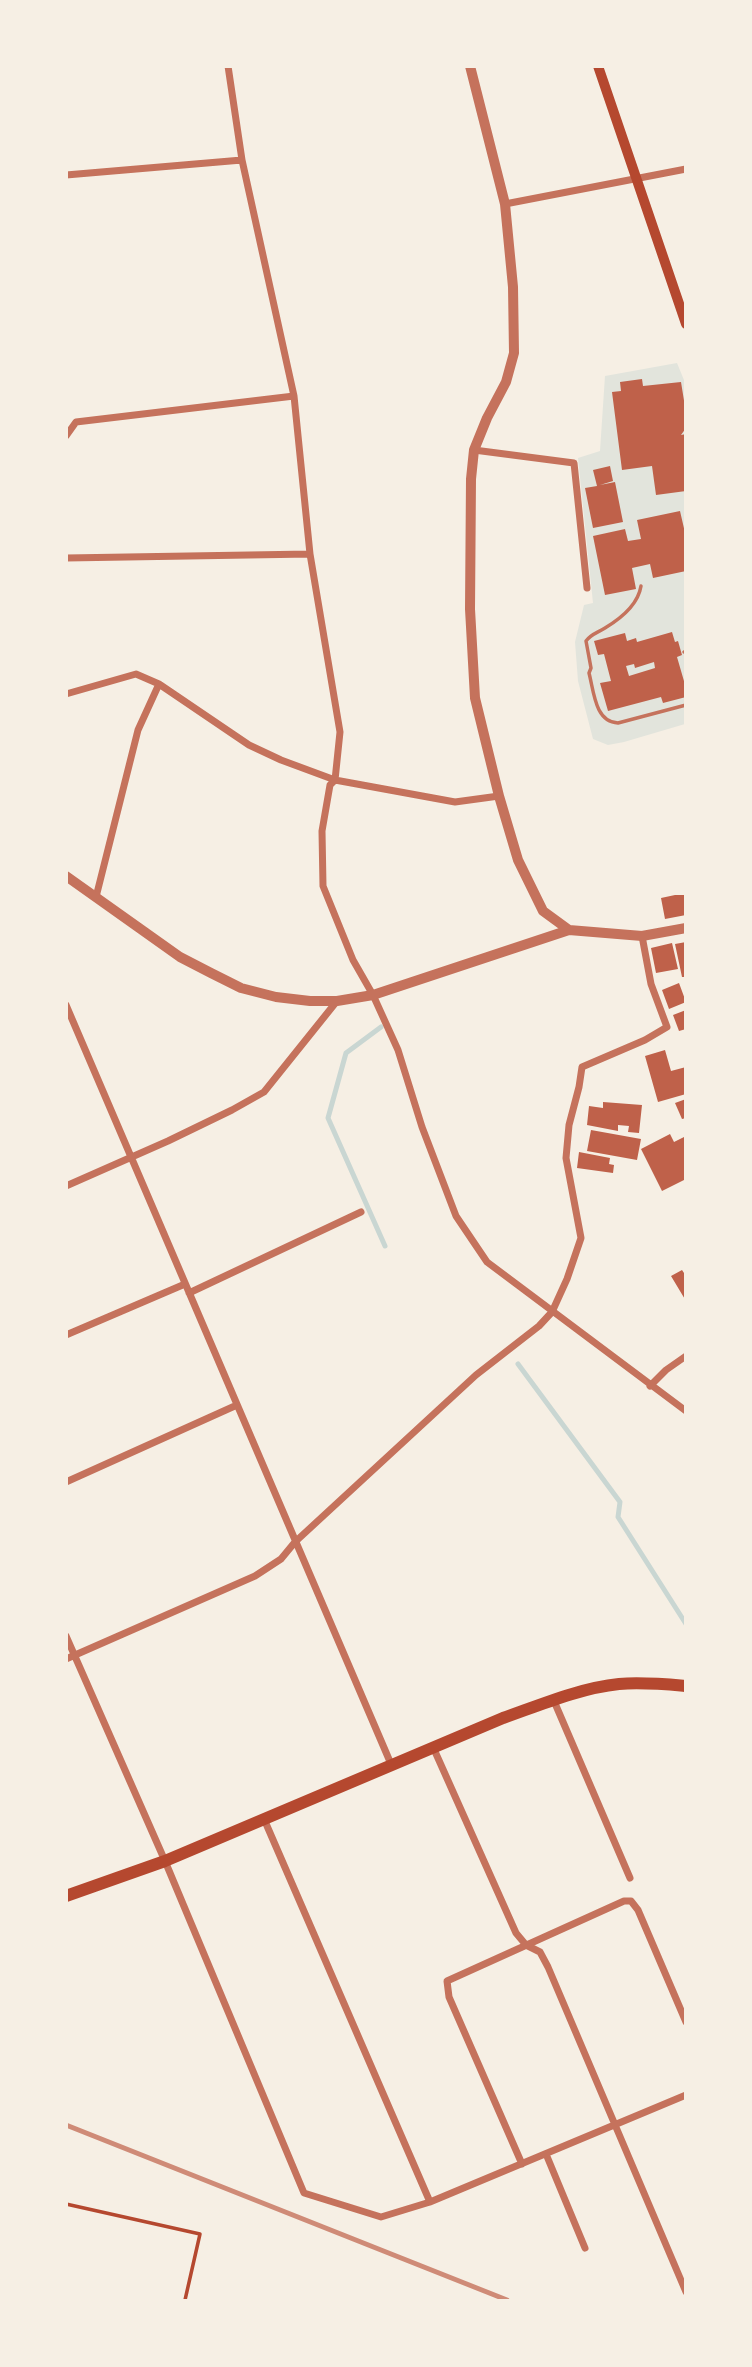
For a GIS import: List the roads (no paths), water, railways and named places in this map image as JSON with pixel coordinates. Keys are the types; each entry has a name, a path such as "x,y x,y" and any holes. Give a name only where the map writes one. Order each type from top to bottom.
{"highway":[{"path":"66,1896 165,1861 391,1764 554,1700 617,1684 650,1682 685,1686"}],"main road":[{"path":"598,66 685,324"}],"street":[{"path":"228,66 242,160 295,396 310,554 340,732 335,780 330,785 322,831 323,886 353,960 373,995 398,1050 422,1127 456,1216 487,1262 685,1411"},
{"path":"470,66 505,204 513,287 514,353 506,382 486,418 474,450 469,542 475,698 518,860 543,911 569,930"},
{"path":"66,175 242,160"},
{"path":"505,204 685,169"},
{"path":"66,436 76,422 295,396"},
{"path":"474,450 574,463 587,587"},
{"path":"66,558 310,554"},
{"path":"66,694 136,674 159,684 249,745 335,780 455,802 499,796"},
{"path":"96,897 138,730 159,684"},
{"path":"66,876 180,957 241,988 276,997 337,1001 373,995 569,930 642,936 685,928"},
{"path":"66,1659 256,1576 281,1559 295,1542 475,1375 552,1312 581,1238 566,1158 569,1125 582,1067 645,1040 667,1027 651,984 642,936"},
{"path":"66,1186 131,1158 264,1092 337,1001"},
{"path":"66,1005 391,1764"},
{"path":"189,1293 361,1212"},
{"path":"66,1335 185,1284"},
{"path":"650,1386 685,1356"},
{"path":"66,1482 237,1405"},
{"path":"66,1636 165,1861 304,2193 381,2217 430,2202 685,2095"},
{"path":"554,1700 630,1878"},
{"path":"433,1747 516,1933 526,1945 540,1952 548,1967 685,2292"},
{"path":"264,1819 430,2202"},
{"path":"522,2164 446,1988 447,1981 624,1901 631,1901 638,1910 685,2022"},
{"path":"546,2154 585,2248"}],"lane":[{"path":"641,586 639,598 620,617 589,636 586,641 591,668 589,673 600,715 609,722 618,723 685,705"}],"waterway":[{"path":"381,1027 346,1053 328,1118 385,1246"},
{"path":"518,1364 620,1502 618,1517 686,1624"}],"railway":[{"path":"66,2125 507,2300"}]}
